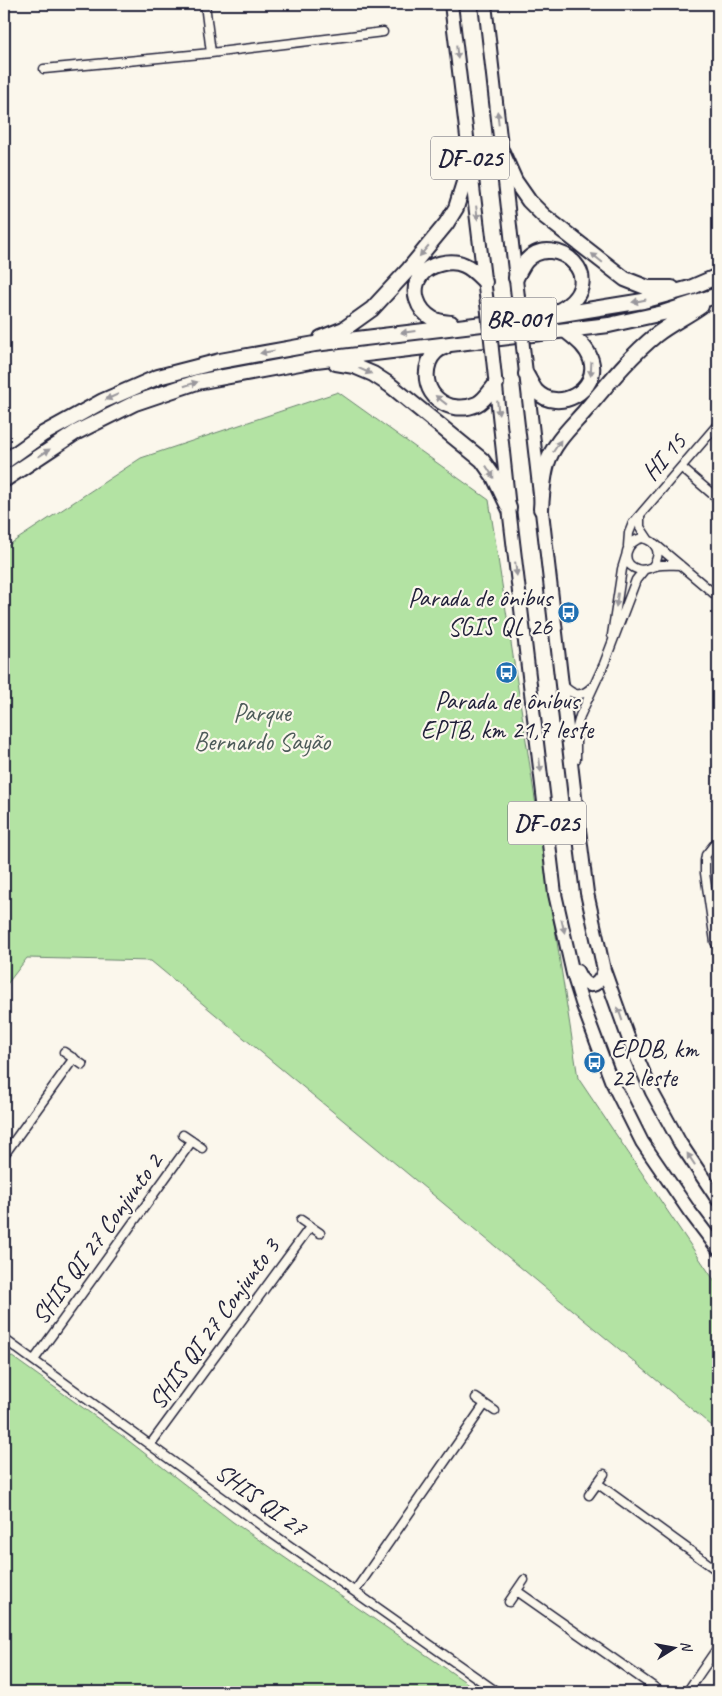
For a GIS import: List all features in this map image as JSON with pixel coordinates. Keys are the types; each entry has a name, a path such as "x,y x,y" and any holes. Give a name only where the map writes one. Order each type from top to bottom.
{"highway":[{"path":"502,152 515,181 529,201 544,216 613,271 625,279 648,288 690,288"},
{"path":"315,344 322,337 358,320 385,296 451,216 461,195 470,163"},
{"path":"516,278 526,260 538,252 560,253 577,266 581,273 581,285 576,298 568,306 550,316"},
{"path":"462,326 434,320 425,314 418,304 415,290 421,275 434,266 448,262 463,264 474,271 485,282"},
{"name":"BR-001","path":"4,462 60,424 104,401 158,377 220,361 315,344 550,316 643,301 690,288 718,276"},
{"path":"541,509 543,484 548,462 556,446 571,427 636,353 674,323 715,296"},
{"name":"BR-001","path":"4,480 75,433 135,403 197,382 318,360 609,325 663,313 715,296"},
{"path":"526,374 536,391 546,397 558,400 571,398 582,391 589,382 593,371 591,359 586,350 566,331"},
{"path":"459,343 441,348 432,356 426,371 427,385 436,398 446,406 468,407 485,398 496,384"},
{"path":"318,360 354,366 373,374 390,385 482,460 494,477 509,508"}],"main road":[{"name":"DF-025","path":"451,4 485,282 509,508 555,894 582,1003 611,1080 642,1142 718,1249"},
{"name":"DF-025","path":"485,4 541,509 587,892 604,970 628,1037 652,1092 680,1143 718,1200"},
{"path":"567,945 583,982 588,985 594,985 599,982 604,970"}],"street":[{"path":"206,4 211,52"},
{"path":"44,69 383,32"},
{"name":"HI 15","path":"611,646 619,586 631,528 718,424"},
{"path":"682,468 718,499"},
{"name":"HI 15","path":"640,516 640,527 650,541"},
{"path":"680,565 637,569 628,560 627,550 637,539 650,541 680,565 718,597"},
{"path":"576,806 576,731 580,716 611,646 636,580 656,562 657,548 650,541"},
{"path":"561,683 570,693 576,695 582,695 595,684"},
{"path":"718,840 706,855 705,873 715,942 718,946"},
{"path":"64,1052 83,1065"},
{"path":"4,1155 74,1058"},
{"path":"183,1135 202,1148"},
{"name":"SHIS QI 27 Conjunto 2","path":"34,1360 192,1142"},
{"path":"301,1220 320,1233"},
{"name":"SHIS QI 27 Conjunto 3","path":"150,1444 310,1227"},
{"name":"SHIS QI 27","path":"4,1339 270,1532 497,1692"},
{"path":"476,1398 495,1411"},
{"path":"355,1591 485,1404"},
{"path":"589,1495 604,1474"},
{"path":"597,1483 718,1571"},
{"path":"509,1602 524,1580"},
{"path":"517,1591 661,1692"},
{"path":"687,1692 718,1647"}],"green space":[{"name":"Parque Bernardo Sayão","path":"338,392 489,500 578,1078 718,1286 718,1431 151,961 27,958 4,988 4,548 141,458"},
{"path":"4,1351 125,1438 233,1522 480,1692 4,1692"}],"place":[{"name":"Parada de ônibus SGIS QL 26","path":"568,612"},
{"name":"Parada de ônibus EPTB, km 21,7 leste","path":"507,672"},
{"name":"EPDB, km 22 leste","path":"595,1063"}]}
